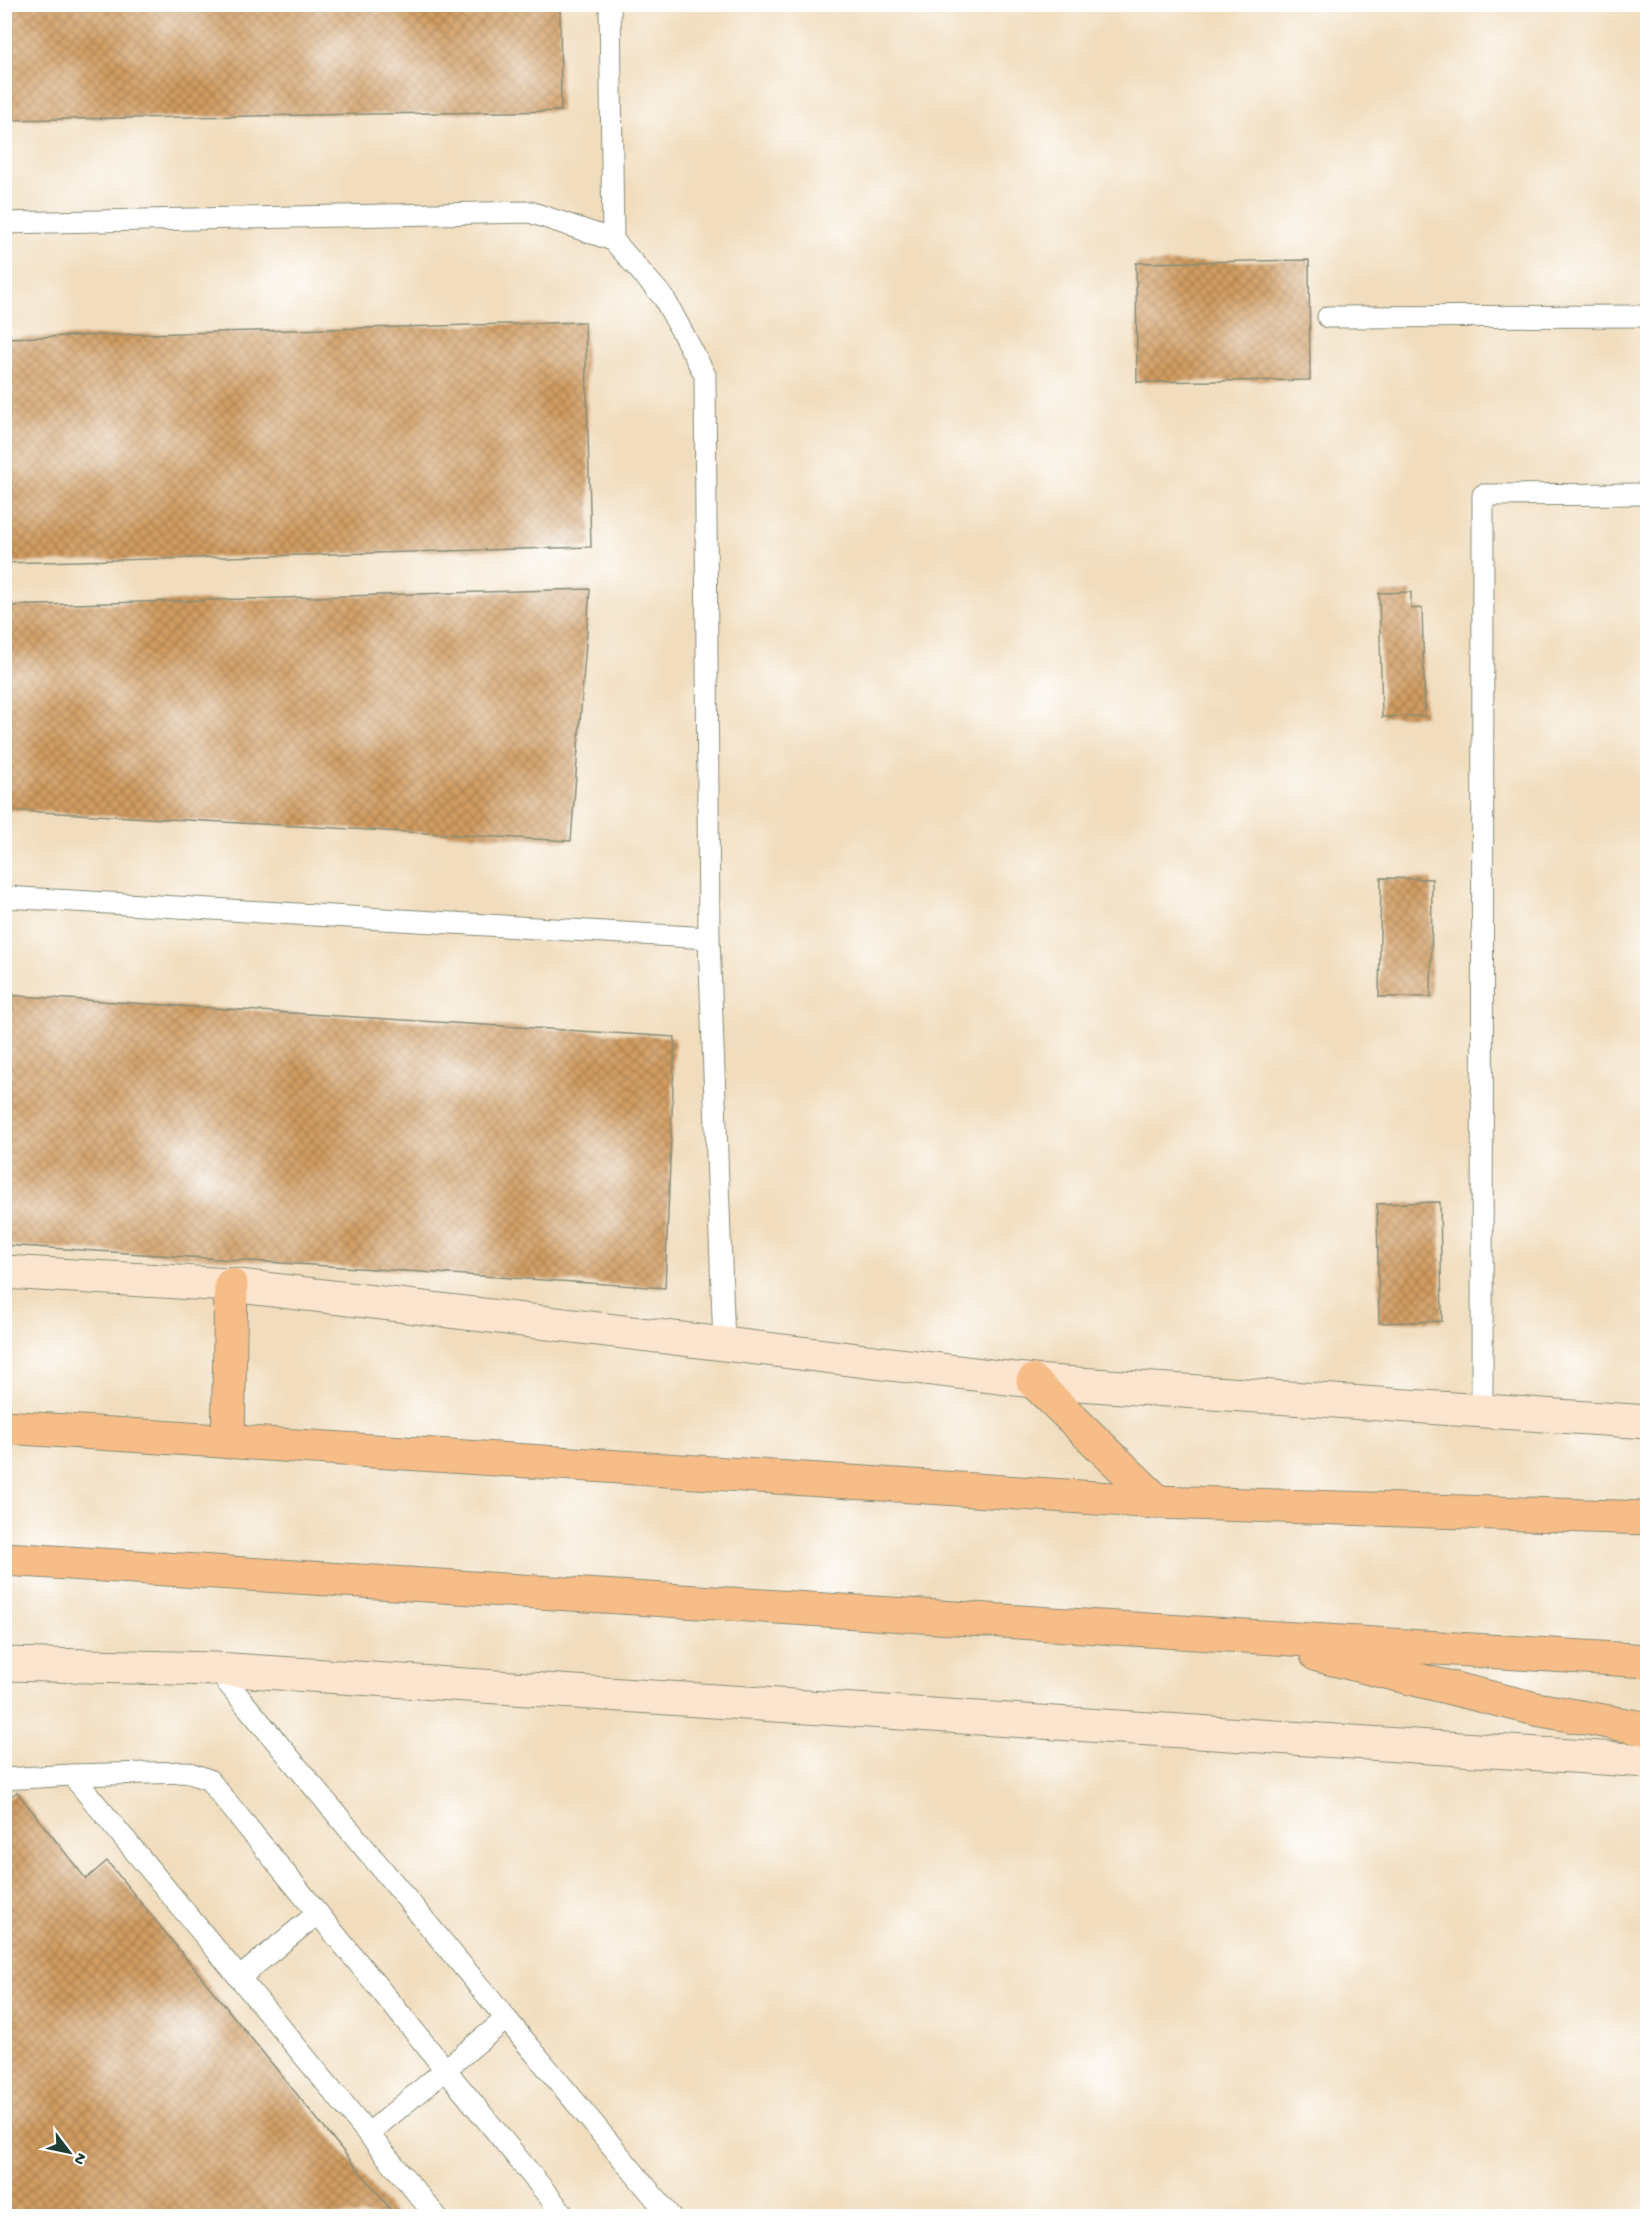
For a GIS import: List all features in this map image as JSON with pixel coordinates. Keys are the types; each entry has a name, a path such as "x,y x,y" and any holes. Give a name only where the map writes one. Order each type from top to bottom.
{"highway":[{"path":"228,1442 231,1285"},
{"path":"1033,1381 1158,1502"},
{"path":"4,1427 1158,1502 1647,1518"},
{"path":"4,1559 1647,1661"},
{"path":"1233,1635 1536,1709 1647,1729"}],"main road":[{"path":"4,1272 231,1285 1033,1381 1647,1422"},
{"path":"4,1664 216,1670 1647,1761"}],"lane":[{"path":"610,4 613,240"},
{"path":"4,224 530,212 613,240 664,298 705,375 709,938 724,1344"},
{"path":"1328,317 1647,316"},
{"path":"1482,1411 1483,495 1647,494"},
{"path":"4,897 709,938"},
{"path":"216,1670 670,2217"},
{"path":"4,1779 72,1774 187,1772 209,1780 565,2217"},
{"path":"72,1774 436,2217"},
{"path":"239,1978 318,1913"},
{"path":"368,2134 506,2019"}],"building":[{"path":"4,5 560,5 561,111 4,120"},
{"path":"1309,260 1310,380 1137,382 1136,263"},
{"path":"585,322 591,547 4,563 4,338"},
{"path":"590,589 571,841 4,810 4,606"},
{"path":"1411,592 1411,609 1422,608 1425,716 1382,717 1379,593"},
{"path":"1381,878 1432,879 1431,997 1379,997"},
{"path":"4,995 675,1037 665,1288 4,1245"},
{"path":"1440,1202 1442,1321 1379,1323 1377,1204"},
{"path":"17,1792 86,1879 107,1861 396,2216 4,2216 4,1802"}]}
